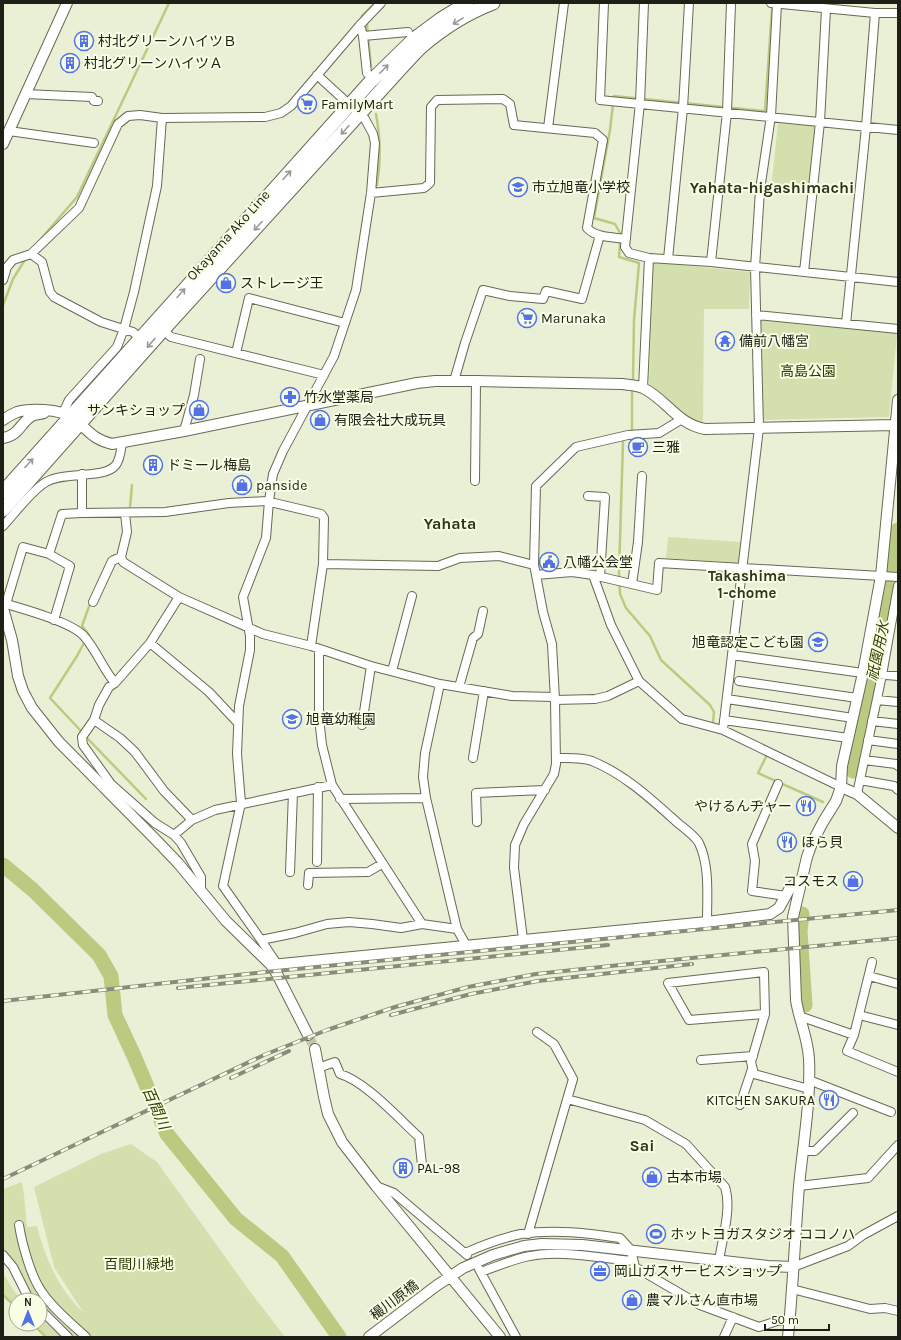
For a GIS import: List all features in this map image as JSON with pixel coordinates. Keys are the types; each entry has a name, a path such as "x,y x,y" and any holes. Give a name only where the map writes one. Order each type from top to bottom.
{"main road":[{"name":"Okayama Ako Line","path":"3,510 71,418 162,330 355,110 371,81 414,39 466,3"},
{"name":"Okayama Ako Line","path":"3,492 71,418 140,338 355,110 393,77 422,47 447,27 475,10 493,3"}],"street":[{"path":"3,144 67,3"},
{"path":"3,280 7,267 13,260 31,254 79,208 118,124 128,116 140,115 162,118 265,117 281,113 291,106 381,3"},
{"path":"548,128 564,3"},
{"path":"604,3 600,100 640,100 683,104 820,122 898,130"},
{"path":"644,3 640,100 625,247 629,253 649,258 668,258 711,262 898,282"},
{"path":"668,258 683,104 689,3"},
{"path":"711,262 727,109 732,3"},
{"path":"723,730 759,428 756,268 760,190 771,116 774,4 875,13 898,13"},
{"path":"804,272 820,122 826,9"},
{"path":"846,324 866,127 875,13"},
{"path":"363,22 366,36 367,73"},
{"path":"366,36 408,32"},
{"path":"308,1035 261,940 223,886 241,803 237,754 239,706 250,650 250,630 243,597 266,538 273,474 283,451 334,356 356,290 371,193 375,143 368,125 355,110 317,75"},
{"path":"25,94 92,97 94,101 98,101"},
{"path":"371,193 424,188 430,183 431,107 437,100 503,99 510,104 514,125 596,133 603,140 587,228 591,233 626,238"},
{"path":"71,418 69,400 117,347 124,329 134,292 157,186 162,118"},
{"path":"9,131 94,143"},
{"path":"454,382 465,343 483,290 510,296 543,299 546,291 582,299 600,235"},
{"path":"31,254 42,262 50,292 54,297 101,322 134,332 140,338"},
{"path":"643,388 649,258"},
{"path":"236,353 249,298 345,323"},
{"path":"756,315 898,329"},
{"path":"162,330 171,337 324,375"},
{"path":"184,431 194,395 200,359"},
{"path":"3,420 17,412 33,409 52,412 71,418 100,441 112,444 306,407 417,383 435,381 622,384 643,388 695,428 705,429 895,425"},
{"path":"475,481 476,382"},
{"path":"857,794 877,700 873,674 894,492 895,425 898,400"},
{"path":"3,438 15,435 26,421 34,416 52,412"},
{"path":"523,939 514,868 515,844 524,824 554,774 556,758 552,644 543,612 534,565 536,486 576,447 628,435 659,433 682,419"},
{"path":"3,526 38,487 47,481 62,476 109,471 116,466 122,443"},
{"path":"82,474 82,513"},
{"path":"632,584 638,542 642,476"},
{"path":"588,496 605,497 596,576 611,624 639,681 682,719 723,730 857,794 898,828"},
{"path":"49,554 62,514 165,512 229,503 269,501 320,514 324,518 323,564 311,646"},
{"path":"125,513 127,532 121,557 123,562 179,597 250,630 311,646 371,666 440,684 512,696 596,699 608,696 639,681"},
{"path":"54,620 70,566 49,554 23,547 4,605 18,676 23,691 32,708 59,742 108,787 155,823 174,835 181,843 201,877 200,889"},
{"path":"323,564 438,566 460,558 499,556 534,565"},
{"path":"93,602 112,561 121,557"},
{"path":"536,576 572,572 657,590 659,563 898,577"},
{"path":"788,1337 799,1186 809,1085 809,1058 806,1036 799,1016 796,1000 793,917 812,843 836,800 841,787 842,766 857,698 873,674 895,626 898,586"},
{"path":"392,671 412,596"},
{"path":"179,597 150,643 110,687 99,705 94,720 82,737 83,745 108,787 200,889 226,921 274,965 523,939 707,922 770,914 779,908 790,888 802,878"},
{"path":"4,605 54,620 82,634 115,683"},
{"path":"459,687 473,638 478,634 483,611"},
{"path":"150,643 209,692 238,723"},
{"path":"319,649 320,724 322,745 332,785 422,924"},
{"path":"732,655 898,676"},
{"path":"362,725 371,666"},
{"path":"739,681 857,698"},
{"path":"440,684 425,754 423,777 426,798 457,929 466,945"},
{"path":"472,758 484,691"},
{"path":"726,699 853,718"},
{"path":"877,700 898,702"},
{"path":"94,720 120,738 135,752 164,792 192,820"},
{"path":"724,720 848,738"},
{"path":"872,721 898,724"},
{"path":"868,740 898,744"},
{"path":"556,758 583,759 592,762 626,780 653,801 698,841 706,871 707,922"},
{"path":"864,760 896,764 898,766"},
{"path":"860,780 894,786 898,790"},
{"path":"778,784 752,844 755,861 752,891 786,896"},
{"path":"174,835 192,820 215,810 241,803 332,785"},
{"path":"317,862 318,788"},
{"path":"477,822 476,793 545,790"},
{"path":"290,872 292,793"},
{"path":"340,799 426,798"},
{"path":"308,885 309,873 368,872 382,864"},
{"path":"261,940 295,933 327,924 349,922 401,928 422,924 457,929"},
{"path":"872,962 854,1035 847,1051 898,1072"},
{"path":"765,1014 690,1020 668,983 764,972 765,1014 751,1062 754,1074 809,1085 891,1112"},
{"path":"869,976 898,984"},
{"path":"859,1015 898,1025"},
{"path":"799,1016 854,1035"},
{"path":"528,1234 573,1079 554,1044 536,1032"},
{"path":"314,1049 324,1097 334,1127 351,1154 500,1337"},
{"path":"701,1060 753,1056"},
{"path":"318,1068 335,1062 340,1074 348,1076 367,1089 419,1137 422,1165"},
{"path":"740,1105 752,1069"},
{"path":"567,1099 645,1120 686,1144 725,1187 728,1195 728,1205 718,1261"},
{"path":"802,1151 815,1151 853,1113"},
{"path":"799,1186 868,1178 898,1144"},
{"path":"376,1186 394,1193 466,1254 505,1238 528,1234 571,1232 620,1238 631,1250 635,1267 700,1305 759,1327 777,1321 790,1320"},
{"path":"793,1267 848,1246 863,1235 898,1216"},
{"path":"19,1225 23,1244 34,1277 41,1292 52,1305 86,1337"},
{"name":"穝川原橋","path":"369,1337 436,1286 463,1268 508,1250 536,1244 568,1244 718,1261 793,1267"},
{"path":"516,1337 480,1271 515,1260 541,1255 560,1254 633,1261"},
{"path":"3,1255 14,1267 26,1292"},
{"path":"792,1289 870,1309 885,1308 898,1311"},
{"path":"48,1317 68,1337"},
{"path":"724,1337 733,1317"}],"green space":[{"path":"778,122 818,126 810,195 771,191"},
{"path":"653,262 750,272 749,309 704,309 703,425 686,416 649,383"},
{"name":"高島公園","path":"761,317 893,331 897,335 889,417 762,420 758,321"},
{"path":"668,537 741,542 739,563 666,558"},
{"name":"百間川緑地","path":"131,1144 157,1162 249,1290 285,1337 89,1337 54,1303 48,1296 48,1292 45,1292 43,1290 19,1241 30,1279 36,1292 31,1292 13,1260 3,1249 3,1189 22,1182 27,1227 37,1226 44,1250 54,1273 67,1294 83,1312 54,1267 34,1187 101,1154"},
{"path":"3,1273 15,1292 8,1292 8,1298 3,1294"},
{"name":"百間川緑地","path":"48,1306 80,1337 75,1337 48,1309"},
{"path":"48,1325 61,1337 48,1337 43,1332 48,1332"}],"waterway":[{"path":"40,240 77,197 169,3"},
{"path":"371,67 367,24 362,16 375,3"},
{"path":"620,233 615,224 594,218 610,130 614,96 765,111 772,9"},
{"path":"376,114 380,149 377,185"},
{"path":"620,243 619,257 639,263 634,320 633,379"},
{"path":"3,305 13,279 26,258"},
{"path":"632,392 632,430"},
{"path":"623,442 619,572 620,594 626,608 650,636 661,660 710,705 714,712 713,722"},
{"path":"130,508 132,485"},
{"name":"祇園用水","path":"853,771 892,582 898,530"},
{"path":"111,559 112,556 119,554"},
{"path":"87,638 89,635 82,626 91,601"},
{"path":"81,731 50,698 85,641"},
{"path":"87,738 146,799"},
{"path":"766,757 758,773 823,802"},
{"name":"百間川","path":"3,865 33,890 99,955 111,976 115,1015 167,1134 236,1219 282,1256 339,1337"},
{"name":"祇園用水","path":"802,914 800,931 805,1005"},
{"path":"3,1295 8,1300"},
{"path":"41,1332 46,1337"}],"tunnel":[{"path":"308,1035 315,1049"}],"railway":[{"path":"3,1001 266,972 898,910"},
{"path":"3,1179 264,1055 327,1030 395,1007 468,987 536,974 898,938"},
{"path":"178,988 608,945"},
{"path":"391,1015 471,994 538,981 692,964"},
{"path":"231,1078 289,1051"}],"place":[{"name":"村北グリーンハイツＢ","path":"84,41"},
{"name":"村北グリーンハイツＡ","path":"70,63"},
{"name":"FamilyMart","path":"307,104"},
{"name":"市立旭竜小学校","path":"518,187"},
{"name":"ストレージ王","path":"226,283"},
{"name":"Marunaka","path":"527,318"},
{"name":"備前八幡宮","path":"725,341"},
{"name":"竹水堂薬局","path":"290,397"},
{"name":"サンキショップ","path":"199,410"},
{"name":"有限会社大成玩具","path":"320,420"},
{"name":"三雅","path":"638,447"},
{"name":"ドミール梅島","path":"153,465"},
{"name":"panside","path":"242,485"},
{"name":"八幡公会堂","path":"549,562"},
{"name":"旭竜認定こども園","path":"818,642"},
{"name":"旭竜幼稚園","path":"292,719"},
{"name":"やけるんヂャー","path":"806,806"},
{"name":"ほら貝","path":"787,842"},
{"name":"コスモス","path":"853,881"},
{"name":"KITCHEN SAKURA","path":"829,1100"},
{"name":"PAL-98","path":"403,1168"},
{"name":"古本市場","path":"652,1177"},
{"name":"ホットヨガスタジオ ココノハ","path":"656,1234"},
{"name":"岡山ガスサービスショップ","path":"600,1271"},
{"name":"農マルさん直市場","path":"632,1300"}],"district":[{"name":"Yahata-higashimachi","path":"772,187"},
{"name":"Yahata","path":"450,523"},
{"name":"Takashima 1-chome","path":"747,584"},
{"name":"Sai","path":"642,1145"}]}
